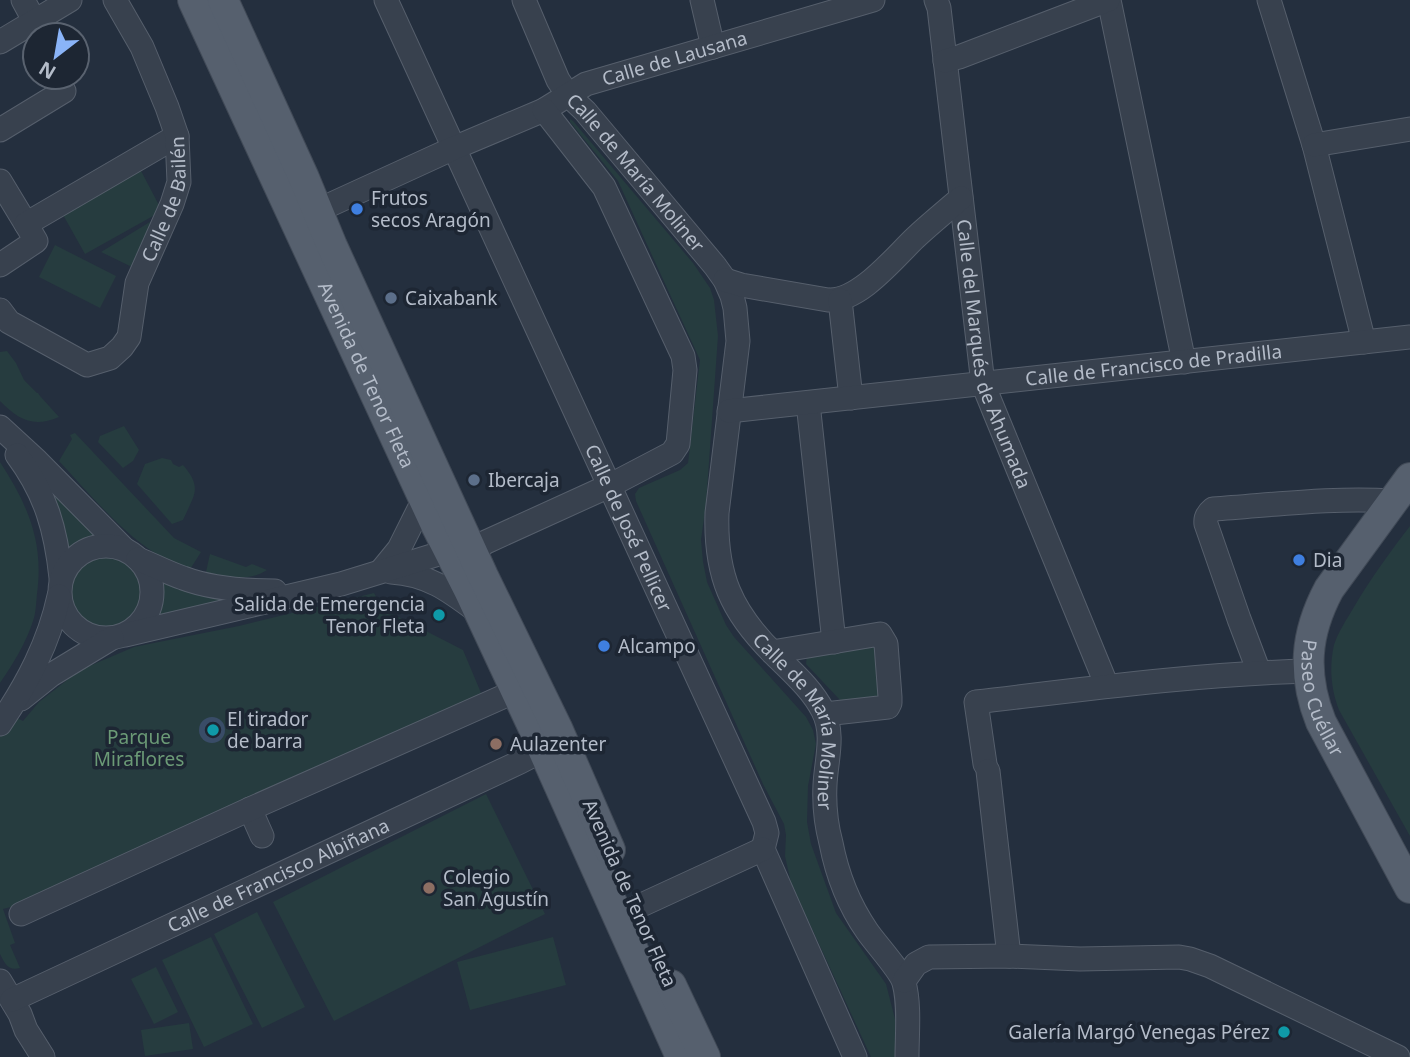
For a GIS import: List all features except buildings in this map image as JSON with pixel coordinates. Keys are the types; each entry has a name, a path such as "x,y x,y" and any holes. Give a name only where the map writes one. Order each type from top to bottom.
{"main road":[{"name":"Avenida de Tenor Fleta","path":"193,0 308,220 550,739 628,915 681,1057"},
{"name":"Avenida de Tenor Fleta","path":"223,0 304,178 308,220 424,499 461,552 480,614 516,691 550,739"},
{"name":"Paseo Cuéllar","path":"1401,490 1319,607 1310,641 1308,671 1315,707 1321,722 1410,888"},
{"name":"Avenida de Tenor Fleta","path":"628,915 705,1057"}],"street":[{"path":"23,0 29,21"},
{"path":"44,21 70,0"},
{"name":"Calle de Bailén","path":"0,310 9,322 88,365 110,358 129,337 137,283 177,192 179,168 177,136 167,107 142,47 115,0"},
{"name":"Calle de José Pellicer","path":"386,0 764,822 767,833 763,849 855,1057"},
{"name":"Calle de María Moliner","path":"524,0 554,74 568,95 585,111 715,266 732,296 738,341 717,513 718,553 724,577 741,617 802,681 825,714 829,746 825,783 827,823 840,877 865,928 904,981"},
{"path":"702,0 713,47"},
{"name":"Calle de Lausana","path":"308,220 454,148 544,110 586,84 873,0"},
{"path":"945,61 1109,0 1184,362"},
{"path":"1269,0 1314,145 1364,342"},
{"name":"Calle del Marqués de Ahumada","path":"938,4 983,384 1107,686"},
{"path":"0,42 21,35"},
{"path":"0,130 64,91"},
{"name":"Calle de María Moliner","path":"544,110 604,187 684,361 676,449 668,456 609,486"},
{"path":"1314,145 1410,129"},
{"path":"26,224 177,136"},
{"path":"0,181 36,241 0,265"},
{"path":"724,280 840,300 872,281 961,198"},
{"path":"840,300 851,398"},
{"name":"Calle de Francisco de Pradilla","path":"729,411 1410,337"},
{"path":"808,403 834,642"},
{"path":"0,427 131,554 147,571 152,585 152,600 147,615 138,626 51,675 5,716"},
{"path":"0,433 24,464 44,499 55,533 63,611 71,624 83,633 97,638 119,637 341,584 381,571 461,552 480,546 609,486"},
{"path":"1259,672 1206,524 1209,512 1213,509 1359,499 1401,490"},
{"path":"381,571 399,549 424,499"},
{"path":"5,716 46,642 68,564 93,547 109,546 184,579 226,589 313,590"},
{"path":"381,571 406,573 438,583 480,614"},
{"path":"772,652 880,634 886,644 890,703 888,707 825,714"},
{"path":"1009,956 976,702 1107,686 1259,672 1308,671"},
{"path":"21,914 516,691"},
{"name":"Calle de Francisco Albiñana","path":"4,996 292,869 550,739"},
{"path":"250,809 262,836"},
{"path":"628,915 763,849"},
{"path":"907,1057 904,981 916,964 929,957 1009,956 1191,959 1398,1057"},
{"path":"4,996 43,1057"}],"green space":[{"path":"570,119 693,263 710,288 718,336 701,540 707,582 734,637 806,717 813,730 816,744 808,786 807,822 811,844 836,913 886,984 895,1019 895,1057 871,1057 791,883 785,856 784,824 763,784 636,501 635,494 639,488 680,470 688,463 700,360 618,181"},
{"path":"139,167 162,211 85,254 62,213"},
{"path":"158,217 134,268 101,252"},
{"path":"55,245 116,276 100,308 39,277"},
{"path":"7,351 24,380 59,417 34,422 20,417 0,401 0,352"},
{"path":"124,426 139,450 133,461 123,468 98,442 100,436"},
{"path":"75,433 174,538 201,552 189,571 169,562 134,538 59,461 72,439 70,435"},
{"path":"162,458 171,460 179,467 183,465 195,486 193,498 183,520 172,524 137,484 145,464"},
{"path":"0,462 19,493 32,525 39,575 34,618 19,653 0,683"},
{"path":"37,469 100,539 82,542 66,554"},
{"path":"1410,526 1410,836 1339,710 1331,670 1332,653 1340,630 1374,575"},
{"path":"210,554 246,567 252,564 267,570 245,577 206,572"},
{"path":"106,556 120,559 132,567 140,579 143,593 140,607 132,619 120,627 106,630 92,627 80,619 72,607 69,593 72,579 80,567 92,559"},
{"path":"159,577 237,598 154,620 162,599"},
{"name":"Parque Miraflores","path":"374,593 383,609 463,650 484,700 3,909 15,943 10,945 20,968 7,966 0,954 0,709 23,721 39,702 80,670 134,647 239,626"},
{"path":"876,642 881,697 840,700 806,664 807,655"},
{"path":"486,794 545,914 334,1021 273,902"},
{"path":"257,912 305,1007 262,1028 214,934"},
{"path":"211,937 253,1024 204,1047 162,960"},
{"path":"553,937 566,985 470,1010 457,962"},
{"path":"156,967 178,1012 154,1024 131,979"},
{"path":"189,1023 193,1049 145,1056 141,1030"}],"water":[{"path":"212,717 221,721 225,730 221,739 212,743 203,739 199,730 203,721"}],"place":[{"name":"Frutos secos Aragón","path":"357,209"},
{"name":"Caixabank","path":"391,298"},
{"name":"Ibercaja","path":"474,480"},
{"name":"Dia","path":"1299,560"},
{"name":"Salida de Emergencia Tenor Fleta","path":"439,615"},
{"name":"Alcampo","path":"604,646"},
{"name":"El tirador de barra","path":"213,730"},
{"name":"Aulazenter","path":"496,744"},
{"name":"Colegio San Agustín","path":"429,888"},
{"name":"Galería Margó Venegas Pérez","path":"1284,1032"}]}
